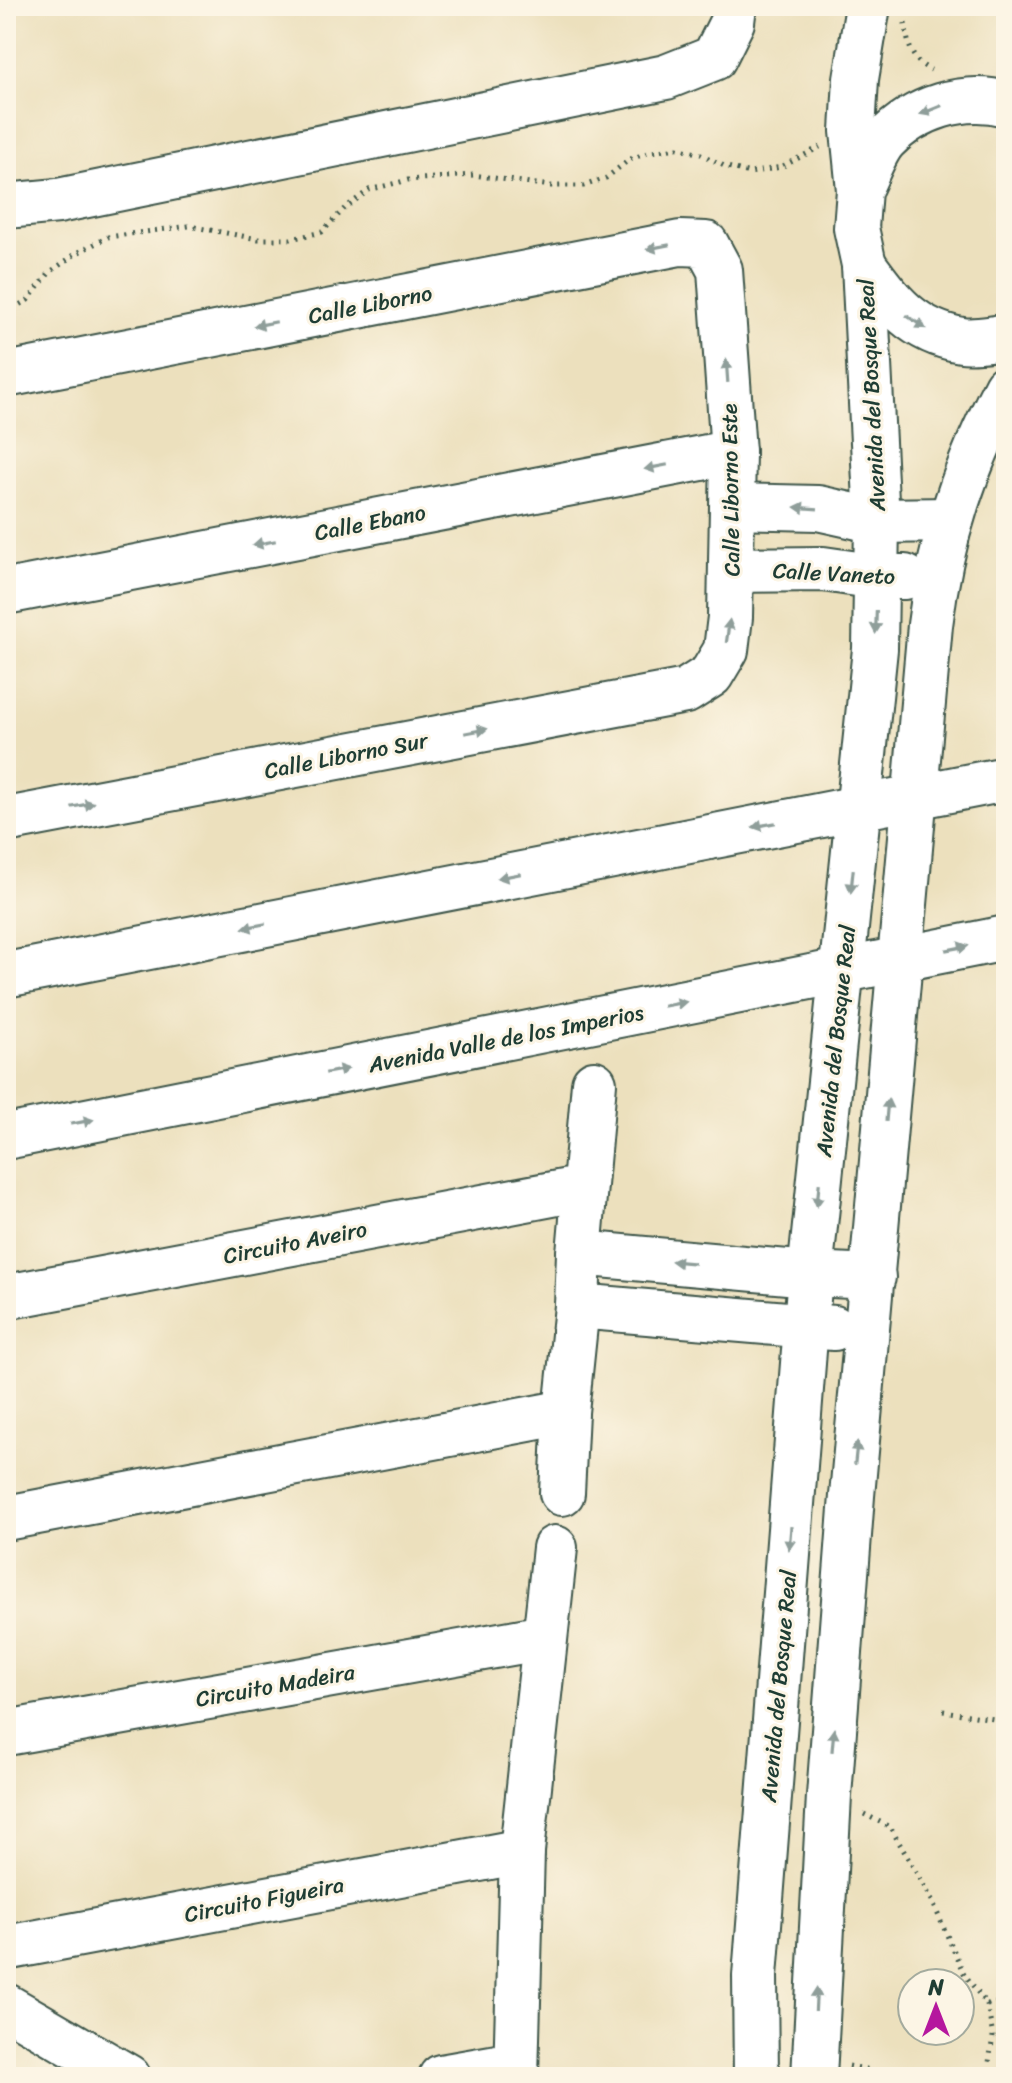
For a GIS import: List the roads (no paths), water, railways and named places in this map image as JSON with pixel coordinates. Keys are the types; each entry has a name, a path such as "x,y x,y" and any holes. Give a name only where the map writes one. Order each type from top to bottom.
{"street":[{"path":"6,206 58,201 666,77 714,58 732,22 734,6"},
{"name":"Avenida del Bosque Real","path":"756,2077 755,1976 810,1274 875,649 877,521 864,265 856,228 859,190 853,131 856,79 886,10"},
{"path":"859,190 884,141 929,108 984,98 1006,104"},
{"name":"Calle Liborno","path":"6,375 680,243 706,244 720,270"},
{"path":"864,265 892,303 922,327 963,340 1006,337"},
{"name":"Calle Liborno Este","path":"686,691 711,675 726,650 732,570 733,452 720,270"},
{"path":"814,2077 824,1870 852,1496 913,796 936,578 962,480 1006,387"},
{"name":"Calle Ebano","path":"6,592 733,452"},
{"path":"733,506 818,508 877,521 950,520"},
{"name":"Calle Vaneto","path":"732,570 823,569 878,577 936,578"},
{"name":"Calle Liborno Sur","path":"6,820 686,691"},
{"path":"6,975 1006,779"},
{"name":"Avenida Valle de los Imperios","path":"6,1137 1006,938"},
{"path":"562,1493 594,1083"},
{"name":"Circuito Aveiro","path":"6,1297 584,1188"},
{"path":"579,1253 873,1277"},
{"path":"736,1319 741,1268"},
{"path":"577,1306 868,1331"},
{"path":"6,1518 566,1412"},
{"path":"793,1494 852,1496"},
{"path":"441,2077 515,2070 522,1851 555,1548"},
{"name":"Circuito Madeira","path":"6,1733 545,1637"},
{"name":"Circuito Figueira","path":"6,1948 522,1851"},
{"path":"764,1868 824,1870"},
{"path":"6,2006 128,2077"}]}
